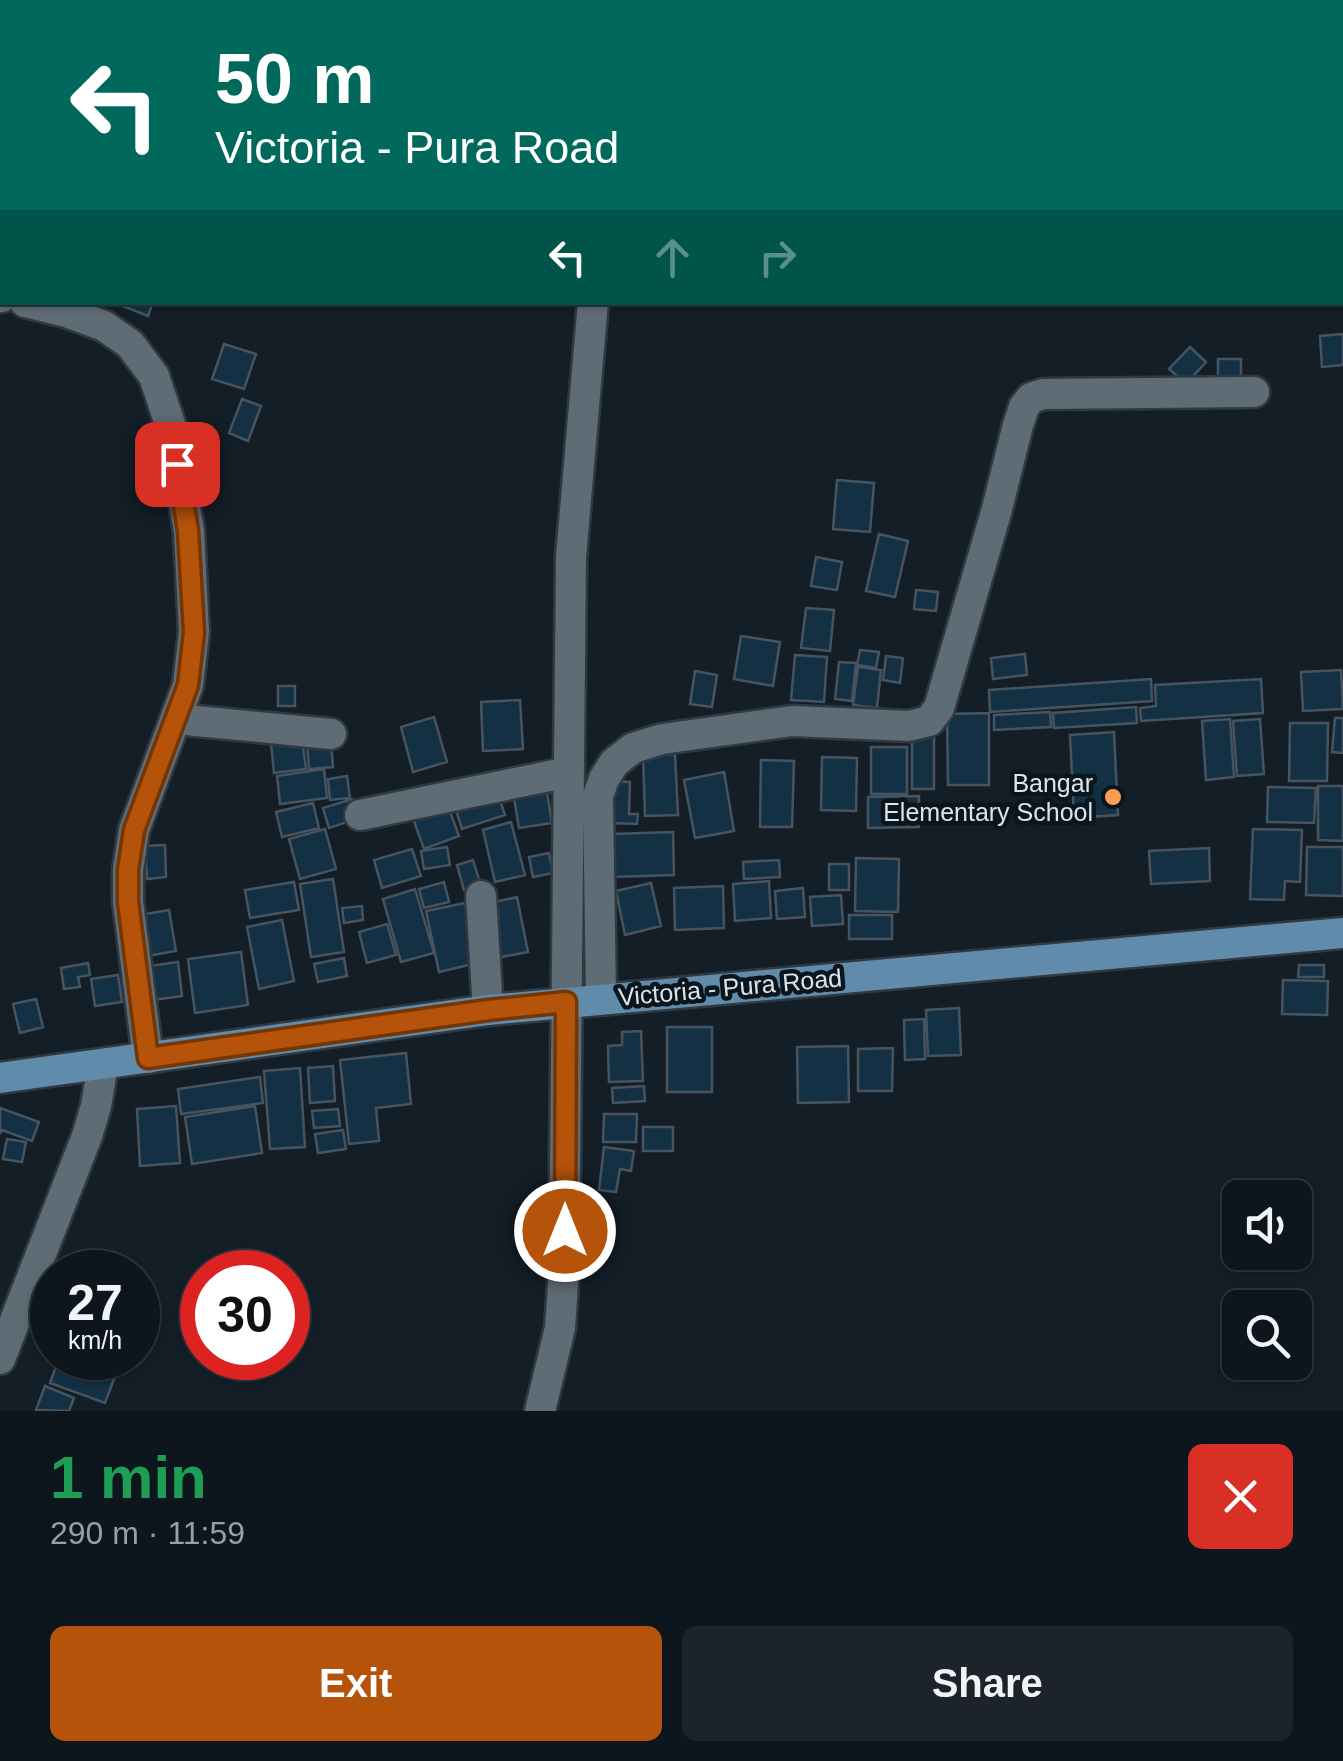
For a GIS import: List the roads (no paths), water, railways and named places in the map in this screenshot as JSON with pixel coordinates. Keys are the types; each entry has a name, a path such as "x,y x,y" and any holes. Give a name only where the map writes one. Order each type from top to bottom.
{"main road":[{"name":"Victoria - Pura Road","path":"0,1078 488,1010 1343,933"}],"street":[{"path":"37,305 104,326 130,344 154,376 172,430 188,531 194,632 188,685 134,830 128,870 128,902 148,1058"},
{"path":"540,1411 560,1328 564,1269 571,558 593,305"},
{"path":"600,998 598,796 614,763 633,748 662,739 792,721 909,726 929,721 939,708 1018,425 1031,398 1043,394 1254,392"},
{"path":"176,719 331,734"},
{"path":"360,815 569,772"},
{"path":"481,896 488,1010"},
{"path":"0,1360 88,1136 103,1064"}],"place":[{"name":"Bangar Elementary School","path":"1113,797"}]}
